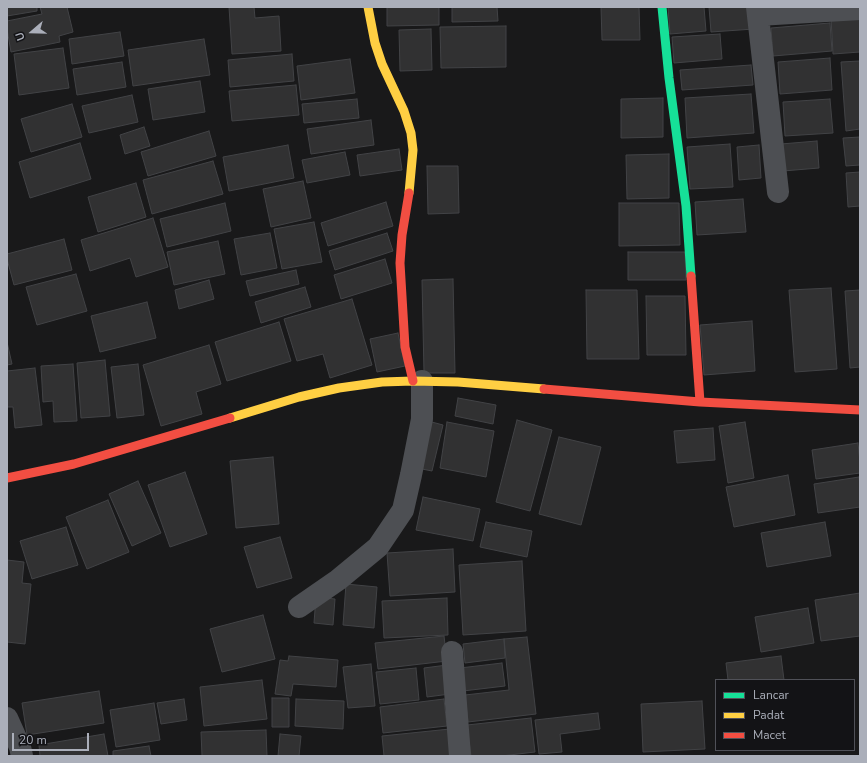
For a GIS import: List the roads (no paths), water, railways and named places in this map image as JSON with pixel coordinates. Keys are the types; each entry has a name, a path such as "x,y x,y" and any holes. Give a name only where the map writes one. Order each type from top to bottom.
{"street":[{"path":"299,607 338,580 378,547 403,510 422,419 417,381 406,347 401,291 400,263 402,235 410,186 413,150 411,133 404,111 382,64 375,43 368,7"},
{"path":"662,7 669,78 686,206 700,402"},
{"path":"778,192 758,11 860,9"},
{"path":"7,478 74,464 299,397 339,388 382,382 458,382 700,402 860,410"},
{"path":"452,652 460,756"},
{"path":"7,718 20,747 22,756"}]}
